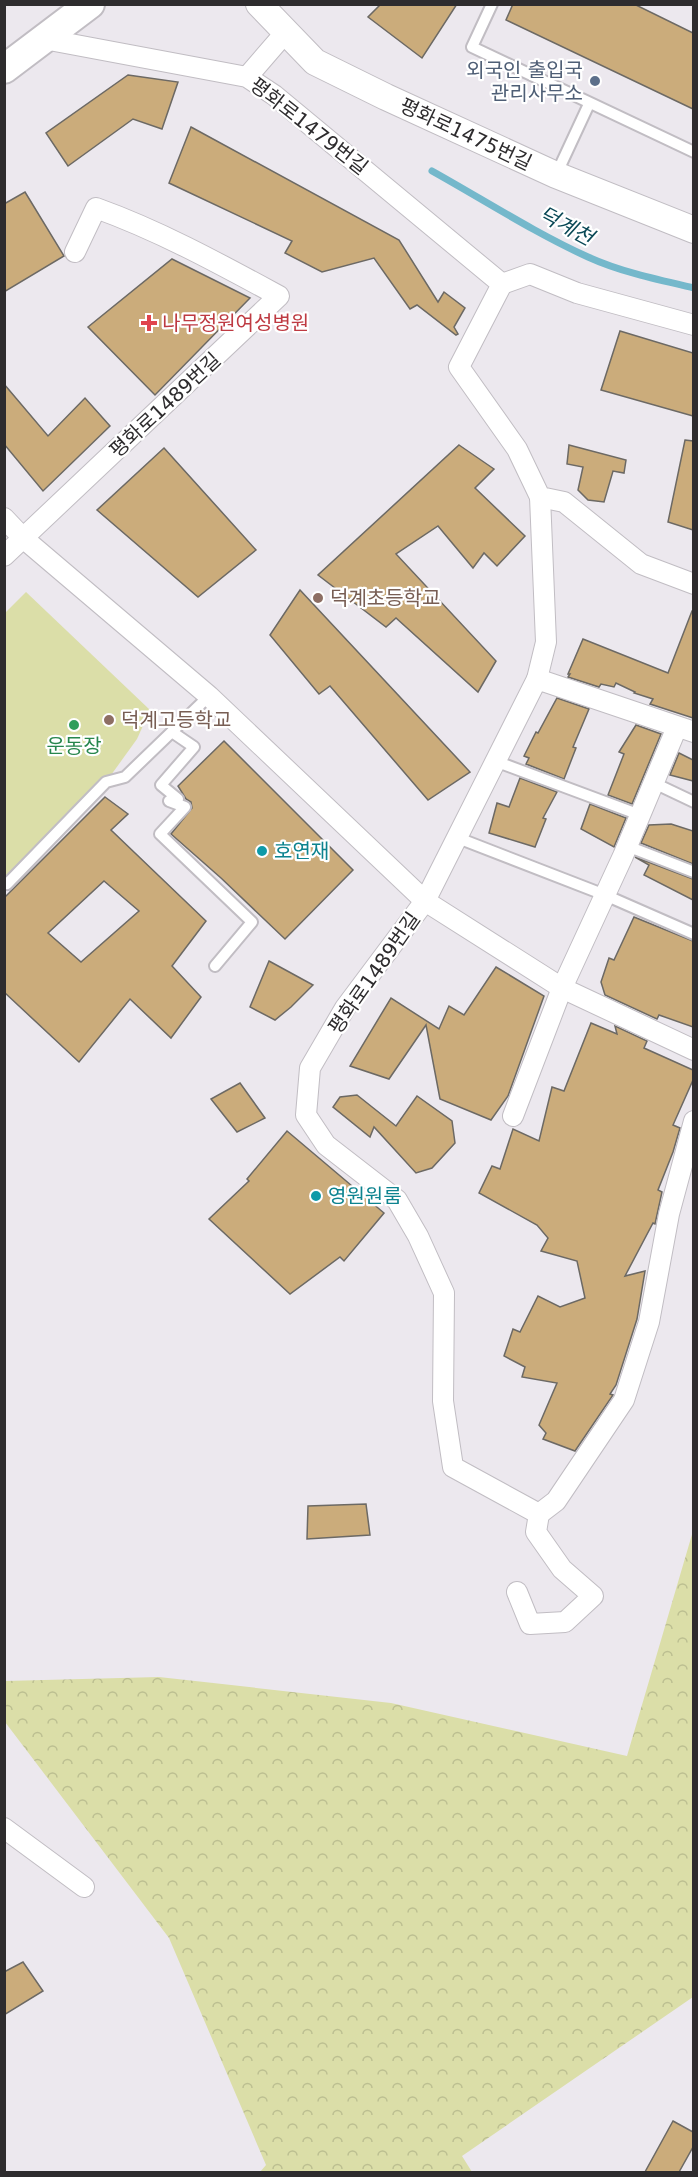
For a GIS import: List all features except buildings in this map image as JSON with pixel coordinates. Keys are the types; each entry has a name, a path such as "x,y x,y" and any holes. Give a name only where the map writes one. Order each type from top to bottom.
{"main road":[{"path":"4,69 80,12"}],"street":[{"name":"평화로1475번길","path":"259,4 315,62 556,175 693,230"},
{"path":"247,77 285,33"},
{"name":"평화로1479번길","path":"44,39 247,77 274,95 502,284"},
{"name":"평화로1489번길","path":"23,538 279,296 195,251 127,219 96,208 75,252"},
{"path":"513,1116 562,988 654,783 685,729 537,679 546,642 540,497 517,449 459,367 502,284 530,274 577,293 693,325"},
{"path":"540,497 564,502 641,564 693,584"},
{"name":"평화로1489번길","path":"4,518 23,538 208,696 425,901 562,988 693,1050"},
{"path":"4,556 23,538"},
{"name":"평화로1489번길","path":"537,679 425,901 345,1008 310,1068 306,1115 326,1145 397,1200 418,1236 444,1293 443,1401 453,1467 539,1514"},
{"path":"517,1592 530,1624 565,1622 593,1596 562,1569 536,1532 539,1514 556,1501 624,1400 650,1322 669,1214 693,1121"},
{"path":"4,1828 84,1887"}],"lane":[{"path":"492,4 472,47 693,152"},
{"path":"556,175 589,104"},
{"path":"4,882 7,884 106,783 125,777 208,696"},
{"path":"172,732 194,747 161,785 178,799 169,801 185,807 160,834 252,922 215,966"},
{"path":"495,761 640,815"},
{"path":"654,783 693,802"},
{"path":"458,838 605,895 693,934"},
{"path":"627,846 693,872"}],"green space":[{"name":"운동장","path":"26,592 150,710 137,739 106,782 4,882 4,614"},
{"path":"693,1531 693,1997 462,2156 472,2172 260,2172 266,2165 169,1938 5,1722 5,1681 159,1677 391,1703 627,1756"}],"waterway":[{"name":"덕계천","path":"432,171 529,227 588,257 654,279 694,288"}],"place":[{"name":"외국인 출입국 관리사무소","path":"595,81"},
{"name":"나무정원여성병원","path":"149,323"},
{"name":"덕계초등학교","path":"318,598"},
{"name":"덕계고등학교","path":"109,720"},
{"name":"운동장","path":"74,725"},
{"name":"호연재","path":"262,851"},
{"name":"영원원룸","path":"316,1196"}]}
